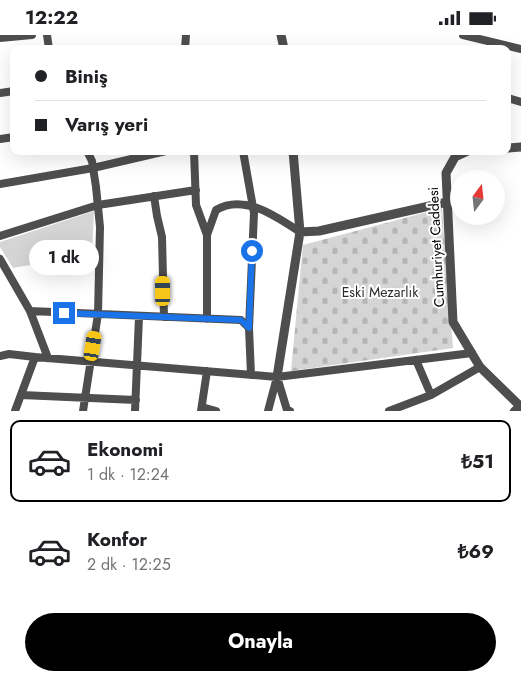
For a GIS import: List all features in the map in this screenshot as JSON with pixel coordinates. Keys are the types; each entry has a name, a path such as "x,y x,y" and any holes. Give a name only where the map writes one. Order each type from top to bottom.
{"street":[{"path":"0,38 32,35"},
{"path":"464,35 505,45"},
{"path":"83,411 98,314 100,227 92,161 89,155"},
{"path":"0,184 93,168 149,155"},
{"path":"194,155 196,205 207,235"},
{"path":"244,155 254,213 249,328 251,375"},
{"path":"268,411 277,377 300,232 292,155"},
{"name":"Cumhuriyet Caddesi","path":"459,155 455,157 446,173 454,322 472,353"},
{"path":"0,236 98,205 196,190"},
{"path":"154,196 162,237 164,317"},
{"path":"207,319 207,235 216,210 224,205 253,206 279,218 300,232 319,231 447,202"},
{"path":"0,259 30,311 48,358"},
{"path":"30,311 241,320 249,328"},
{"path":"135,411 139,317"},
{"path":"0,355 9,354 277,377 472,353 480,367 518,408"},
{"path":"15,411 35,357"},
{"path":"416,360 431,395"},
{"path":"389,411 431,395 480,367"},
{"path":"207,371 201,409 216,411"},
{"path":"277,377 287,409 290,411"},
{"path":"21,395 136,400"}],"green space":[{"name":"Eski Mezarlık","path":"442,208 453,348 291,371 303,245"},
{"path":"94,211 92,254 13,268 0,247 0,242"}],"route":[{"path":"64,313 241,320 249,328 252,251"}]}
